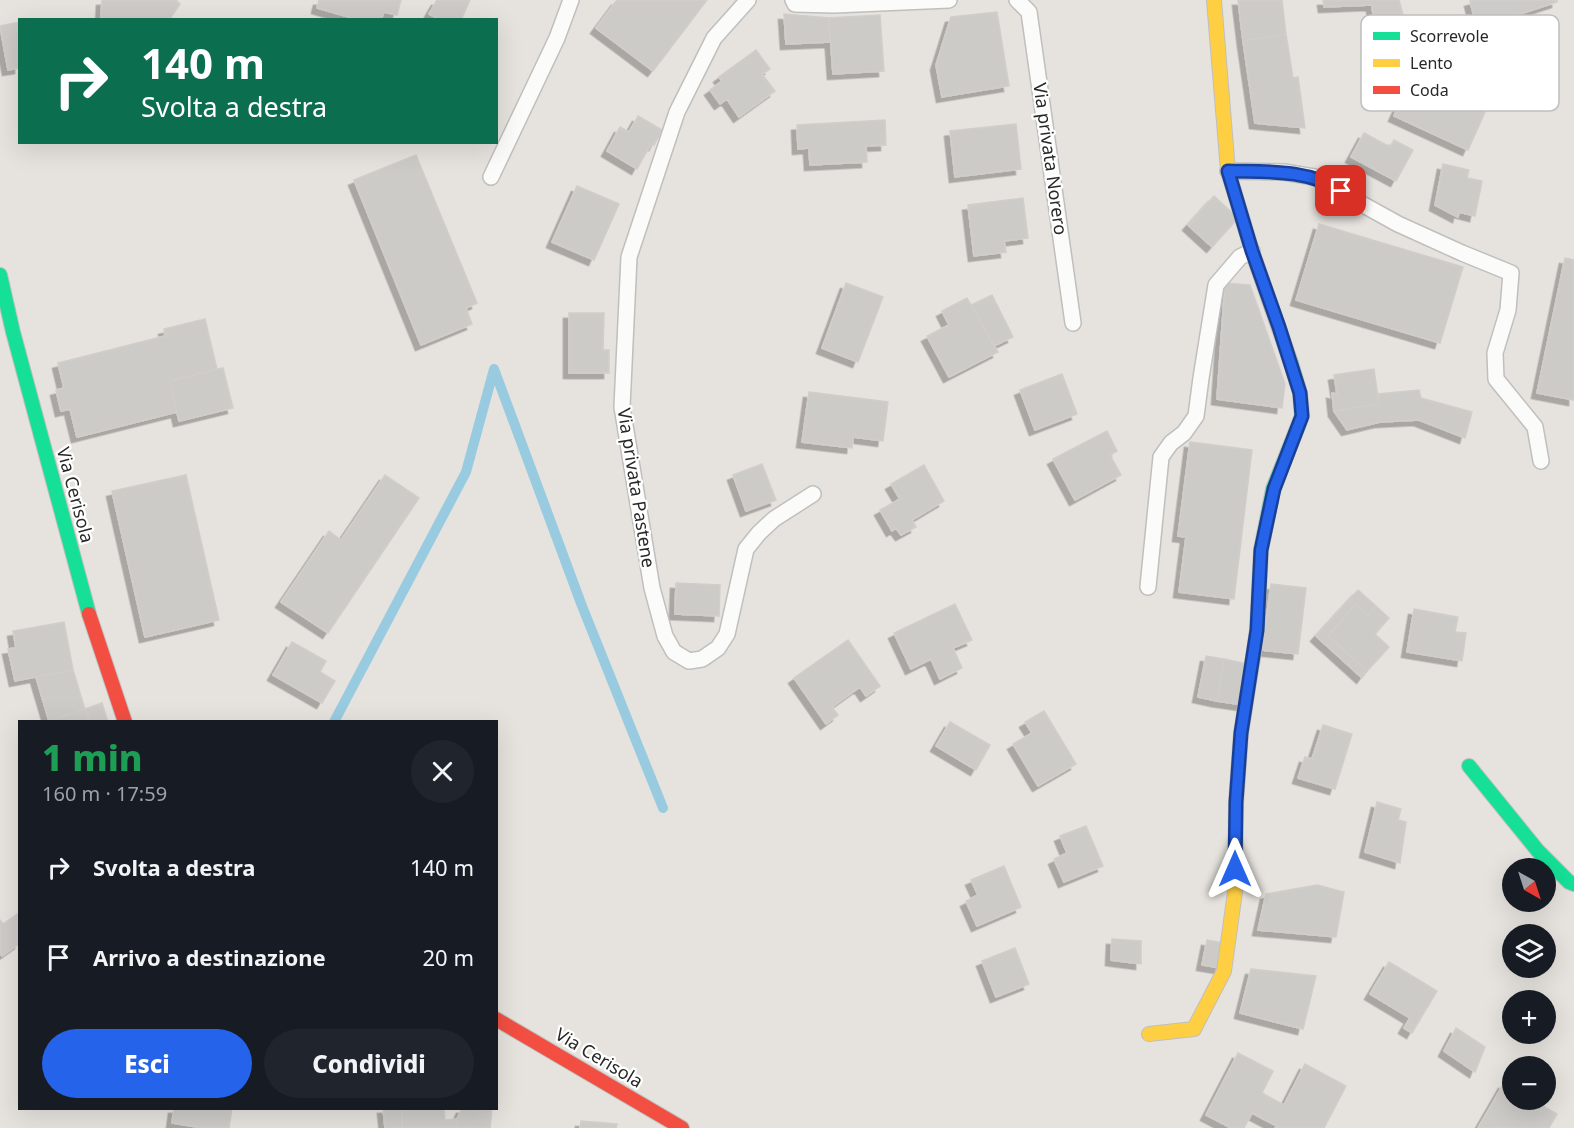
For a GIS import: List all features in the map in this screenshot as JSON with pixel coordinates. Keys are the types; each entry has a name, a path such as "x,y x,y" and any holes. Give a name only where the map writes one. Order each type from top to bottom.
{"street":[{"path":"1149,1034 1194,1029 1224,971 1235,892 1236,802 1241,733 1257,630 1261,550 1274,489 1302,416 1300,393 1252,251 1228,171 1214,0"},
{"name":"Via Cerisola","path":"0,275 12,332 93,627 124,720"},
{"path":"1469,766 1538,851 1574,885"},
{"name":"Via Cerisola","path":"498,1020 682,1128"}],"lane":[{"path":"491,177 557,38 571,0"},
{"name":"Via privata Pastene","path":"748,0 714,38 677,112 629,257 622,407 652,588 665,636 674,652 689,661 702,659 718,648 727,634 746,549 774,519 813,494"},
{"path":"794,0 795,4 834,5 949,0"},
{"name":"Via privata Norero","path":"1017,0 1029,12 1072,323"},
{"path":"1228,171 1284,172 1314,177 1398,224 1511,273 1508,310 1495,353 1496,379 1535,427 1542,461"},
{"path":"1148,587 1161,458 1171,443 1184,432 1196,416 1216,285 1240,257 1252,251"}],"building":[{"path":"102,0 176,0 180,4 170,18 101,18"},
{"path":"319,0 401,0 397,15 384,12 382,18 352,18 317,8"},
{"path":"437,0 470,0 462,18 436,18 429,14"},
{"path":"617,0 707,0 653,71 596,28"},
{"path":"1238,0 1282,0 1286,34 1243,41"},
{"path":"1323,0 1399,0 1403,15 1373,15 1372,5 1324,7"},
{"path":"1557,0 1557,2 1517,15 1474,15 1470,1"},
{"path":"997,12 1009,86 942,97 936,65 951,17"},
{"path":"784,14 829,18 830,42 786,44"},
{"path":"880,15 884,71 833,74 829,18"},
{"path":"18,22 18,68 8,70 0,26"},
{"path":"1286,34 1293,78 1298,77 1305,128 1255,123 1243,41"},
{"path":"756,50 770,69 762,74 775,91 739,117 727,99 720,104 710,90 722,81 719,77"},
{"path":"1396,111 1486,111 1468,150 1394,116"},
{"path":"638,116 662,130 637,169 607,151 620,127 629,132"},
{"path":"885,120 886,145 866,146 867,162 810,165 809,148 798,149 797,125"},
{"path":"1016,124 1021,169 955,177 950,131"},
{"path":"1364,133 1390,147 1394,140 1413,150 1396,181 1351,157"},
{"path":"416,155 477,303 466,308 472,324 421,345 354,180"},
{"path":"1443,164 1469,170 1467,178 1482,181 1475,216 1459,212 1458,217 1435,205"},
{"path":"577,186 619,204 594,260 552,242"},
{"path":"1214,196 1238,218 1212,247 1188,225"},
{"path":"1023,198 1028,238 1004,241 1006,252 974,256 968,205"},
{"path":"1319,224 1463,267 1440,343 1296,300"},
{"path":"1565,258 1574,260 1574,400 1537,393"},
{"path":"846,283 883,297 858,362 822,348"},
{"path":"1225,283 1250,285 1285,384 1282,408 1217,399"},
{"path":"992,295 1013,337 994,346 971,305"},
{"path":"967,298 998,352 949,377 927,336 949,325 942,311"},
{"path":"569,313 604,313 603,350 609,350 609,373 569,373"},
{"path":"205,319 217,369 170,381 177,412 77,437 70,409 61,411 56,390 64,388 58,363 165,336 164,329"},
{"path":"223,368 233,408 179,421 170,381"},
{"path":"1374,369 1379,404 1334,411 1332,393 1337,394 1334,375"},
{"path":"1062,374 1077,414 1035,430 1020,390"},
{"path":"1419,390 1421,398 1472,412 1465,438 1419,420 1380,422 1347,430 1334,411 1379,404 1378,394"},
{"path":"809,392 888,402 883,441 853,437 852,448 802,442"},
{"path":"1107,431 1117,451 1110,455 1121,475 1075,500 1053,459"},
{"path":"1190,442 1252,450 1234,599 1179,592 1186,537 1178,536"},
{"path":"762,464 776,500 746,511 733,475"},
{"path":"924,465 944,501 912,520 916,527 901,535 896,528 892,531 880,510 900,499 891,484"},
{"path":"186,475 219,620 145,637 112,491"},
{"path":"385,475 419,498 328,633 281,602 329,531 341,540"},
{"path":"676,583 720,585 719,616 675,614"},
{"path":"1271,584 1306,588 1298,654 1262,650"},
{"path":"1358,590 1376,606 1368,615 1356,604 1328,636 1367,671 1362,678 1316,636"},
{"path":"955,604 972,640 953,648 962,668 940,679 931,659 911,669 894,633"},
{"path":"1356,604 1368,615 1376,606 1389,618 1375,634 1389,647 1367,671 1328,636"},
{"path":"1414,609 1458,617 1455,632 1466,633 1462,661 1407,652"},
{"path":"64,622 73,670 15,681 8,649 16,648 13,631"},
{"path":"848,640 880,686 866,696 860,687 832,707 838,715 826,724 794,678"},
{"path":"292,642 326,661 320,672 335,681 322,703 273,675"},
{"path":"1206,656 1224,659 1217,701 1198,697"},
{"path":"1224,659 1248,664 1243,705 1217,701"},
{"path":"73,670 85,709 49,720 36,677"},
{"path":"102,703 107,720 89,720 85,709"},
{"path":"85,709 89,720 52,720"},
{"path":"1044,711 1076,764 1038,786 1013,744 1032,733 1025,722"},
{"path":"950,722 990,745 976,770 936,746"},
{"path":"1323,725 1352,734 1335,789 1298,778 1305,757 1312,759"},
{"path":"1377,802 1401,809 1398,820 1406,822 1400,863 1365,852"},
{"path":"1086,826 1103,866 1064,882 1054,859 1067,853 1060,836"},
{"path":"1004,866 1021,907 977,926 966,901 978,895 971,880"},
{"path":"1317,885 1344,892 1336,937 1258,930 1266,894"},
{"path":"18,913 18,944 2,956 0,953 0,920 3,924"},
{"path":"1112,939 1141,941 1141,964 1111,960"},
{"path":"1207,940 1224,943 1220,968 1202,965"},
{"path":"1015,948 1029,984 996,997 982,961"},
{"path":"1389,962 1437,991 1412,1033 1404,1028 1410,1018 1370,994"},
{"path":"1251,969 1316,976 1303,1029 1240,1013"},
{"path":"1456,1028 1485,1047 1475,1072 1444,1051"},
{"path":"1238,1053 1273,1071 1262,1093 1284,1105 1305,1064 1346,1086 1324,1128 1275,1128 1277,1126 1252,1113 1244,1128 1231,1128 1206,1115"},
{"path":"1502,1086 1502,1110 1550,1110 1557,1114 1549,1128 1478,1128"},
{"path":"174,1110 232,1110 229,1128 203,1128 172,1123"},
{"path":"383,1110 402,1110 402,1128 385,1128"},
{"path":"402,1110 444,1110 445,1120 457,1119 456,1128 402,1128"},
{"path":"461,1110 492,1110 490,1128 456,1128"},
{"path":"581,1121 617,1124 616,1128 580,1128"}],"waterway":[{"path":"494,369 582,606 663,808"},
{"path":"335,720 466,472 494,369"}],"traffic: fast":[{"path":"0,275 13,332 89,614"},
{"path":"1254,651 1261,550 1273,489 1302,416 1300,393 1291,363"},
{"path":"1469,766 1538,851 1569,882 1574,884"}],"traffic: slow":[{"path":"1214,0 1228,171 1252,251 1291,363"},
{"path":"1149,1034 1194,1029 1224,971 1235,892 1236,803 1241,733 1254,651"}],"traffic: jam":[{"path":"89,614 124,720"},
{"path":"498,1020 682,1128"}],"route":[{"path":"1235,869 1236,802 1241,733 1257,630 1261,550 1274,489 1302,416 1300,393 1252,251 1228,171 1284,172 1314,177 1341,191"}]}
